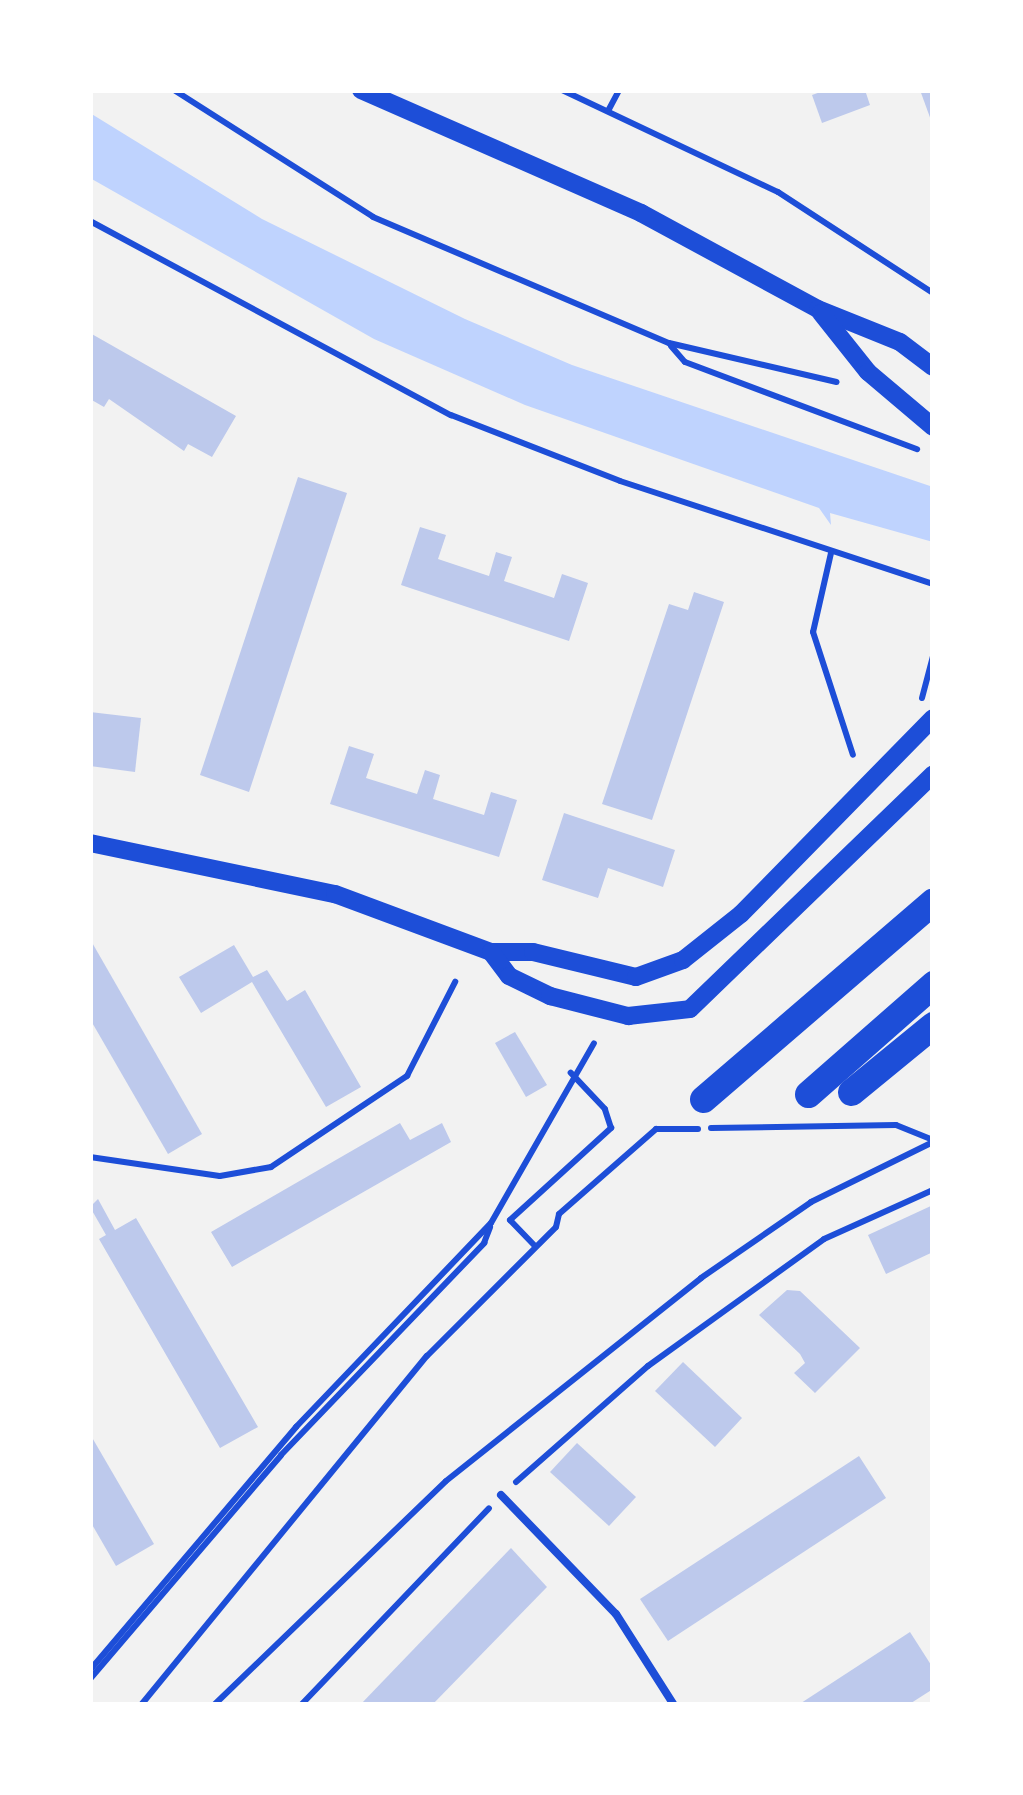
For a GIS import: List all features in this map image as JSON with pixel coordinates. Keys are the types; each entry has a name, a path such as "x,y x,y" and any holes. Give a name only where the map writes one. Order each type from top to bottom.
{"highway":[{"path":"703,1100 933,902"},
{"path":"808,1094 933,984"},
{"path":"851,1092 933,1025"}],"street":[{"path":"361,90 641,213 818,309 900,342 933,367"},
{"path":"818,309 868,372 933,427"},
{"path":"90,843 335,894 491,952 533,952 617,977 666,970 741,914 928,722"},
{"path":"491,952 509,976 550,996 628,1016 690,1009 933,774"}],"lane":[{"path":"501,1495 616,1614 674,1705"}],"path":[{"path":"174,90 373,218 669,343 837,382"},
{"path":"562,90 778,193 933,293"},
{"path":"608,110 619,90"},
{"path":"90,221 451,415 831,554 933,584"},
{"path":"669,343 685,362 933,453"},
{"path":"831,554 813,632 853,755"},
{"path":"928,722 921,693 933,656"},
{"path":"90,1157 220,1176 271,1167 407,1076 455,982"},
{"path":"90,1679 281,1455 484,1243 571,1073 594,1043"},
{"path":"535,1246 510,1220 611,1128 605,1109 571,1073"},
{"path":"141,1705 427,1356 535,1246 559,1214 656,1129 896,1125 933,1141"},
{"path":"214,1705 446,1481 649,1319 811,1202 933,1141"},
{"path":"301,1705 501,1495 648,1366 824,1239 933,1190"},
{"path":"90,1670 296,1427 491,1223"}],"water":[{"path":"90,113 262,219 465,319 572,365 933,487 933,542 830,513 831,525 819,508 525,405 374,339 90,178"}],"building":[{"path":"826,90 865,90 870,105 822,123 812,95"},
{"path":"920,90 933,90 933,123 932,123"},
{"path":"90,333 236,416 212,457 188,444 184,451 109,399 104,407 90,399"},
{"path":"298,477 347,493 249,792 200,775"},
{"path":"420,527 446,535 438,559 489,576 496,552 512,557 504,581 554,598 562,574 588,583 569,641 401,585"},
{"path":"694,592 724,602 652,820 602,804 669,604 688,610"},
{"path":"90,712 141,718 135,772 90,766"},
{"path":"349,746 374,754 366,778 417,794 425,770 440,775 433,799 484,815 491,792 517,800 499,857 330,804"},
{"path":"564,813 675,850 663,887 608,868 598,898 542,880"},
{"path":"90,939 202,1134 168,1154 90,1019"},
{"path":"234,945 253,977 267,970 287,1001 305,990 361,1087 326,1107 252,982 201,1013 179,977"},
{"path":"515,1032 547,1085 526,1097 495,1043"},
{"path":"400,1123 410,1140 442,1123 451,1142 232,1267 211,1232"},
{"path":"98,1199 115,1230 136,1218 258,1427 220,1448 99,1239 106,1235 90,1207"},
{"path":"933,1205 933,1252 886,1274 868,1235"},
{"path":"787,1290 800,1291 860,1348 815,1393 794,1373 805,1363 800,1354 759,1315"},
{"path":"683,1362 742,1418 715,1447 655,1391"},
{"path":"90,1434 154,1544 116,1566 90,1521"},
{"path":"577,1443 636,1497 609,1526 550,1472"},
{"path":"859,1456 886,1498 668,1641 640,1599"},
{"path":"511,1548 547,1587 432,1705 360,1705"},
{"path":"910,1632 933,1668 933,1689 908,1705 798,1705"}]}
